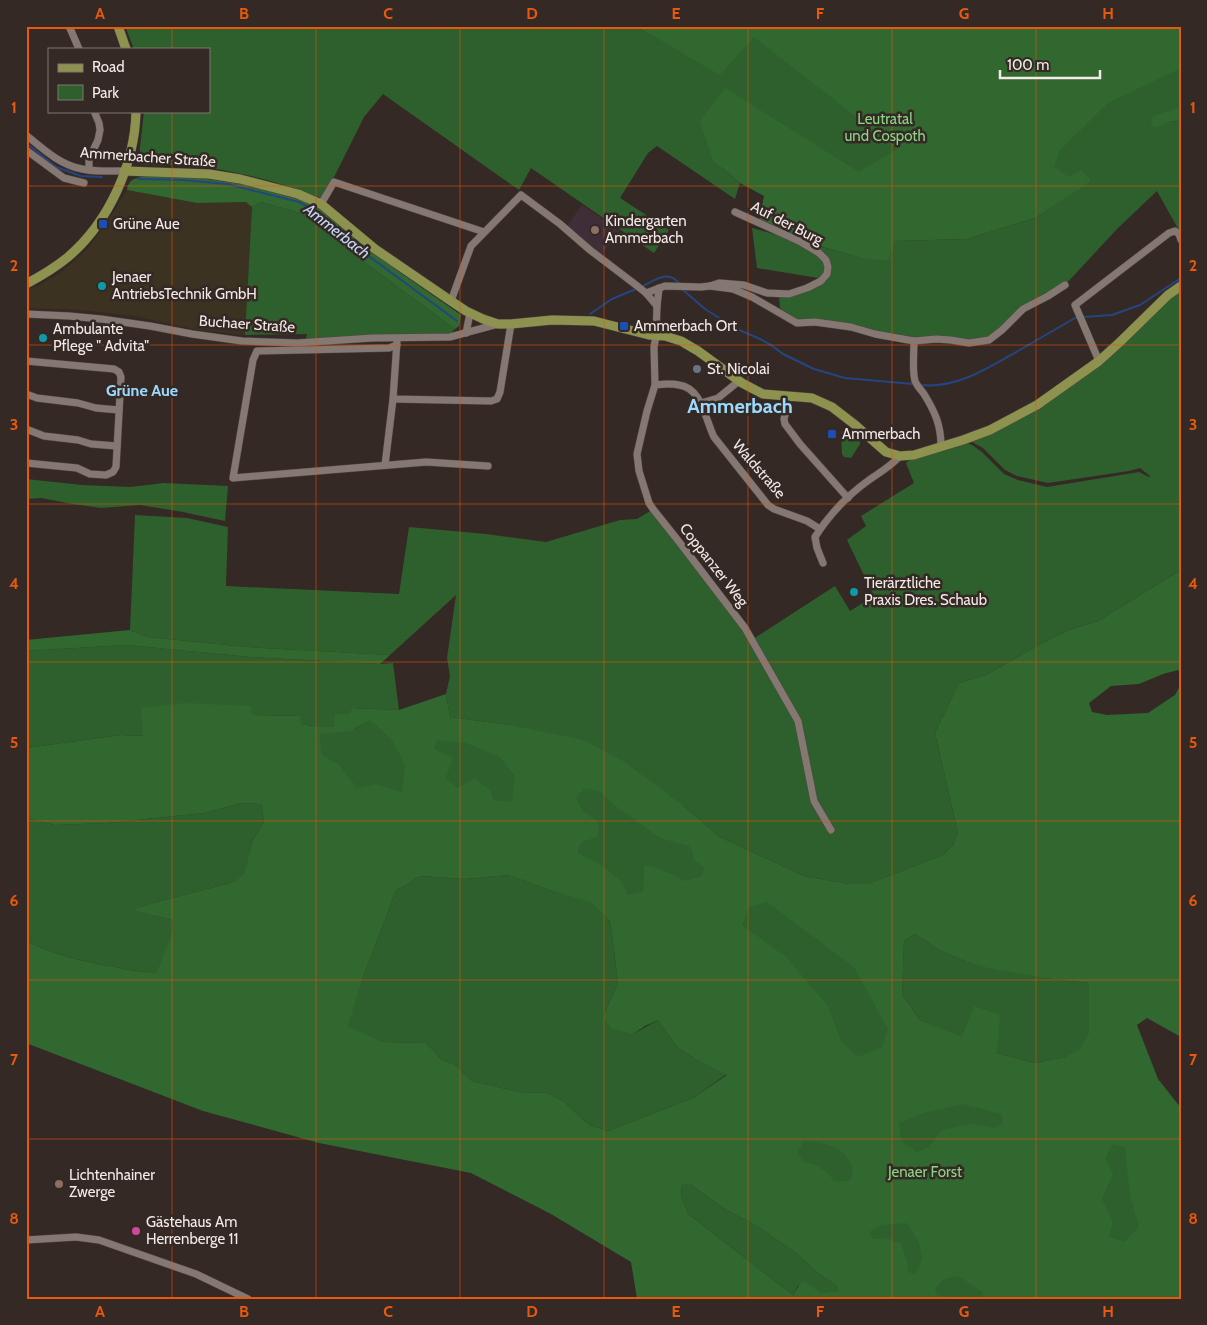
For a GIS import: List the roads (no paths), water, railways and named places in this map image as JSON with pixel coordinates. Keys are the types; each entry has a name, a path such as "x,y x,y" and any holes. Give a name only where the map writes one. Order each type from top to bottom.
{"main road":[{"path":"118,26 126,48"},
{"path":"26,284 68,257 95,228 118,188 134,133 136,112"},
{"name":"Ammerbacher Straße","path":"124,170 209,174 240,179 306,197 321,204 375,249 451,301 491,323 512,324 552,320 594,321 656,336 665,336 687,344 752,389 763,394 812,398 832,407 886,452 900,456"},
{"path":"900,456 914,455 990,430 1037,405 1099,361 1168,295 1181,286"}],"street":[{"path":"69,26 79,48"},
{"path":"89,170 89,158 98,140 100,130 94,112"},
{"name":"Ammerbacher Straße","path":"27,137 73,167 89,170 124,170"},
{"path":"26,150 64,178 84,183"},
{"path":"321,204 334,182 484,232"},
{"path":"451,301 471,246 521,195 636,285 657,306"},
{"name":"Auf der Burg","path":"644,292 665,286 710,286 719,283 744,286 767,293 789,294 821,281 827,274 826,260 819,253 799,241 735,212"},
{"path":"1099,361 1075,305 1169,234 1175,231 1179,234 1181,240"},
{"path":"710,286 733,289 745,294 798,323 815,322 851,327 914,341 936,338 969,343 989,340 1023,309 1065,285"},
{"path":"657,306 659,288"},
{"name":"Coppanzer Weg","path":"657,306 654,347 655,384 637,454 639,470 649,502 745,628 798,721 814,801 830,830"},
{"path":"466,333 470,313"},
{"name":"Buchaer Straße","path":"26,314 101,319 242,341 297,343 397,341 450,337 498,324"},
{"path":"393,399 491,401 497,399 500,392 512,324"},
{"path":"397,341 393,399 385,465 426,462 488,466"},
{"name":"Buchaer Straße","path":"385,465 233,478 253,360 257,351 389,348 397,341"},
{"path":"914,341 914,376 916,383 936,417 941,433 941,446"},
{"path":"26,361 116,370 120,373 121,377 117,446 115,469 113,472 108,475 90,474 77,468 26,463"},
{"path":"701,404 718,398 740,381"},
{"name":"Waldstraße","path":"655,384 678,384 689,387 701,404 714,437 768,505 820,529"},
{"path":"26,394 36,398 79,403 94,408 119,410"},
{"path":"788,396 784,424 848,498"},
{"path":"26,429 44,436 78,440 91,444 117,446"},
{"path":"824,563 817,548 815,537 820,529 848,498 868,481 892,465 900,456"},
{"path":"26,1240 76,1237 99,1240 196,1274 248,1299"}],"waterway":[{"name":"Ammerbach","path":"30,146 56,167 81,176 102,177"},
{"name":"Ammerbach","path":"138,179 183,180 227,184 299,202 321,214 351,243 457,321"},
{"name":"Ammerbach","path":"641,287 656,279 665,277 670,277 679,283"},
{"name":"Ammerbach","path":"1083,317 1112,315 1140,305 1181,278"},
{"name":"Ammerbach","path":"590,314 612,299 636,289"},
{"name":"Ammerbach","path":"682,289 705,309 735,328 760,339 783,354 814,369 845,378 913,384"},
{"name":"Ammerbach","path":"920,385 946,384 971,376 1075,318 1079,318"}],"place":[{"name":"Grüne Aue","path":"103,224"},
{"name":"Kindergarten Ammerbach","path":"595,230"},
{"name":"Jenaer AntriebsTechnik GmbH","path":"102,286"},
{"name":"Ammerbach Ort","path":"624,326"},
{"name":"Ambulante Pflege \" Advita\"","path":"43,338"},
{"name":"St. Nicolai","path":"697,369"},
{"name":"Ammerbach","path":"832,434"},
{"name":"Tierärztliche Praxis Dres. Schaub","path":"854,592"},
{"name":"Lichtenhainer Zwerge","path":"59,1184"},
{"name":"Gästehaus Am Herrenberge 11","path":"136,1231"}],"district":[{"name":"Grüne Aue","path":"142,390"},
{"name":"Ammerbach","path":"740,406"}],"park label":[{"name":"Leutratal und Cospoth","path":"885,128"},
{"name":"Jenaer Forst","path":"925,1172"}]}
